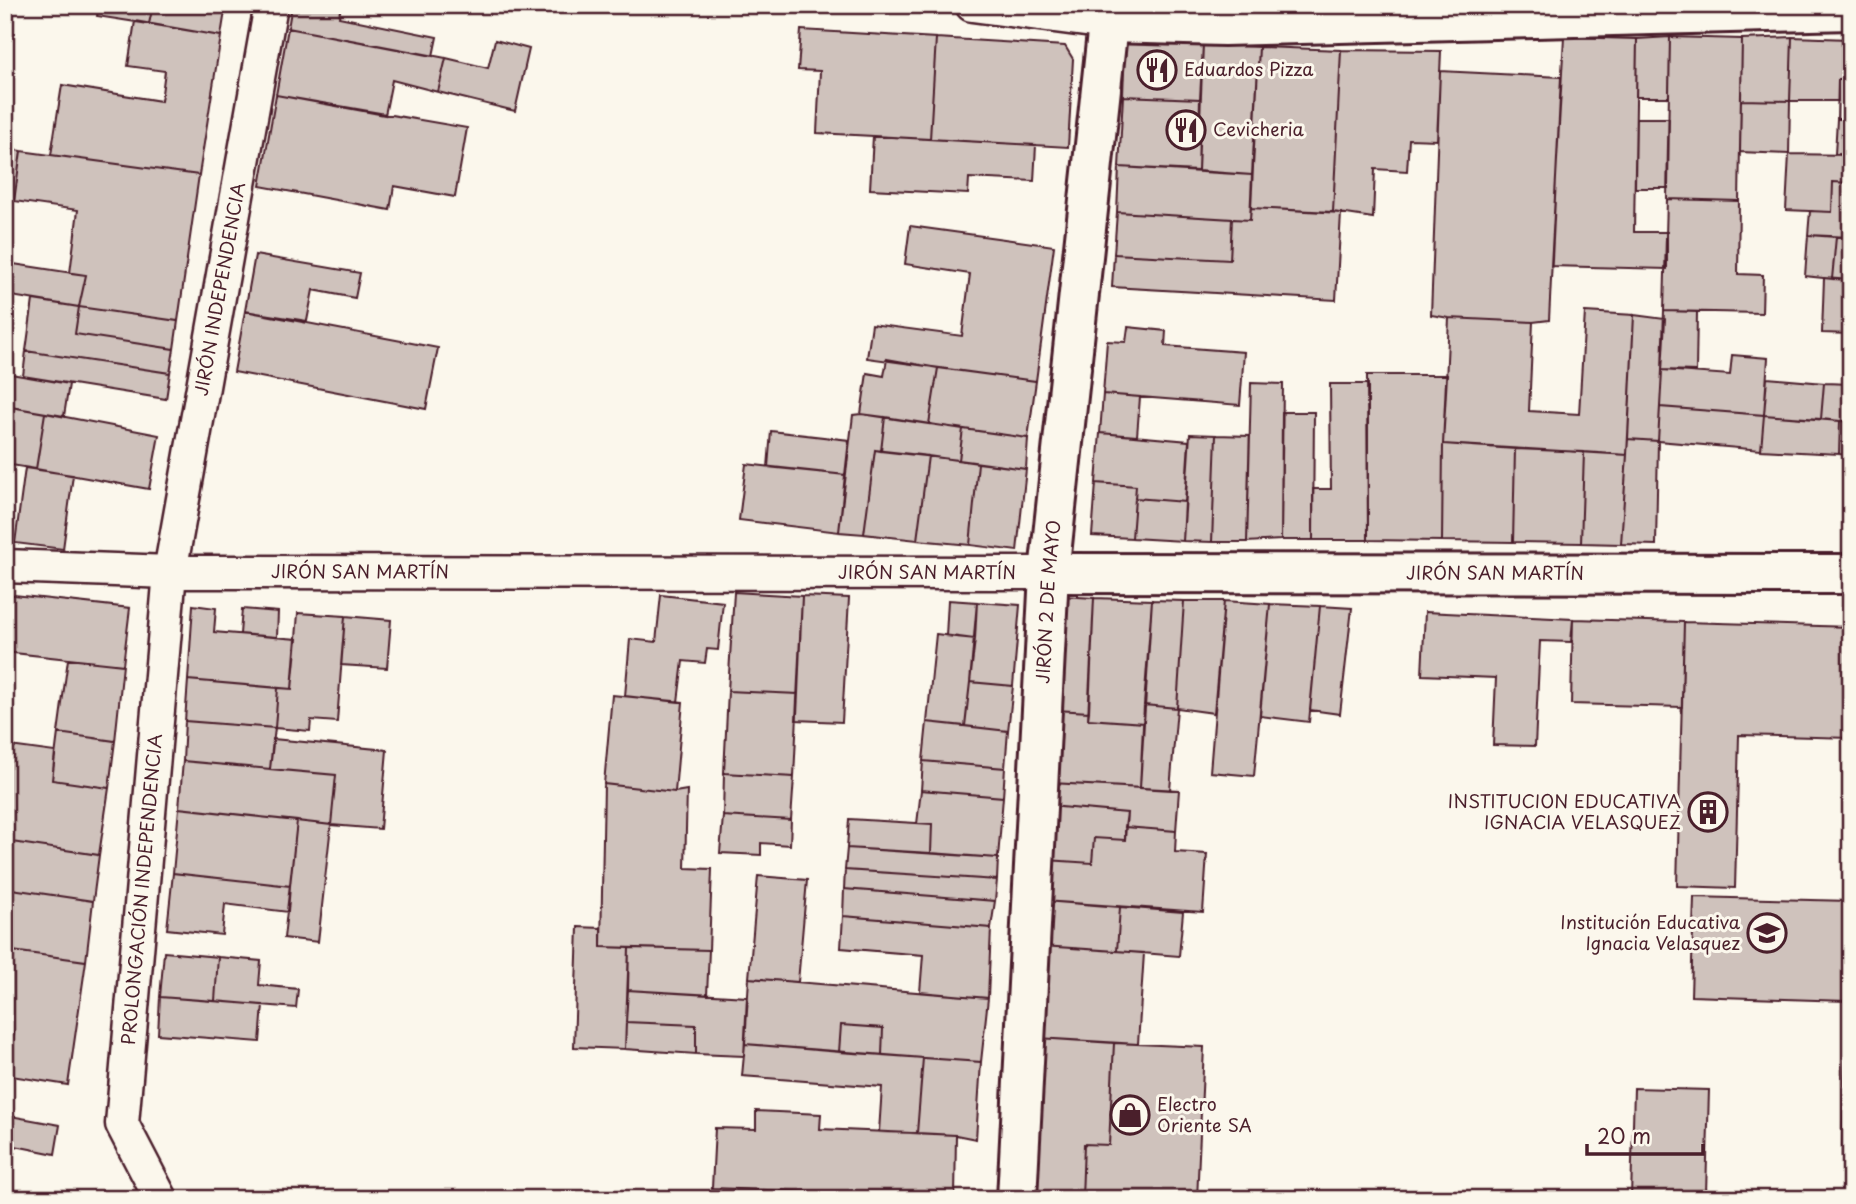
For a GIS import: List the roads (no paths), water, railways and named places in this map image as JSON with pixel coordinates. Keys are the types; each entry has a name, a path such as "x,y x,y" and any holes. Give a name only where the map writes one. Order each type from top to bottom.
{"street":[{"name":"JIRÓN INDEPENDENCIA","path":"170,572 271,5"},
{"path":"972,5 1109,14 1224,26 1851,10"},
{"name":"JIRÓN 2 DE MAYO","path":"1017,1199 1049,573 1109,14"},
{"name":"JIRÓN SAN MARTÍN","path":"5,566 170,572 1851,573"},
{"name":"PROLONGACIÓN INDEPENDENCIA","path":"161,1199 122,1124 170,572"}],"place":[{"name":"Eduardos Pizza","path":"1157,70"},
{"name":"Cevicheria","path":"1186,130"},
{"name":"INSTITUCION EDUCATIVA IGNACIA VELASQUEZ","path":"1708,812"},
{"name":"Institución Educativa Ignacia Velasquez","path":"1767,933"},
{"name":"Electro Oriente SA","path":"1130,1115"}]}
